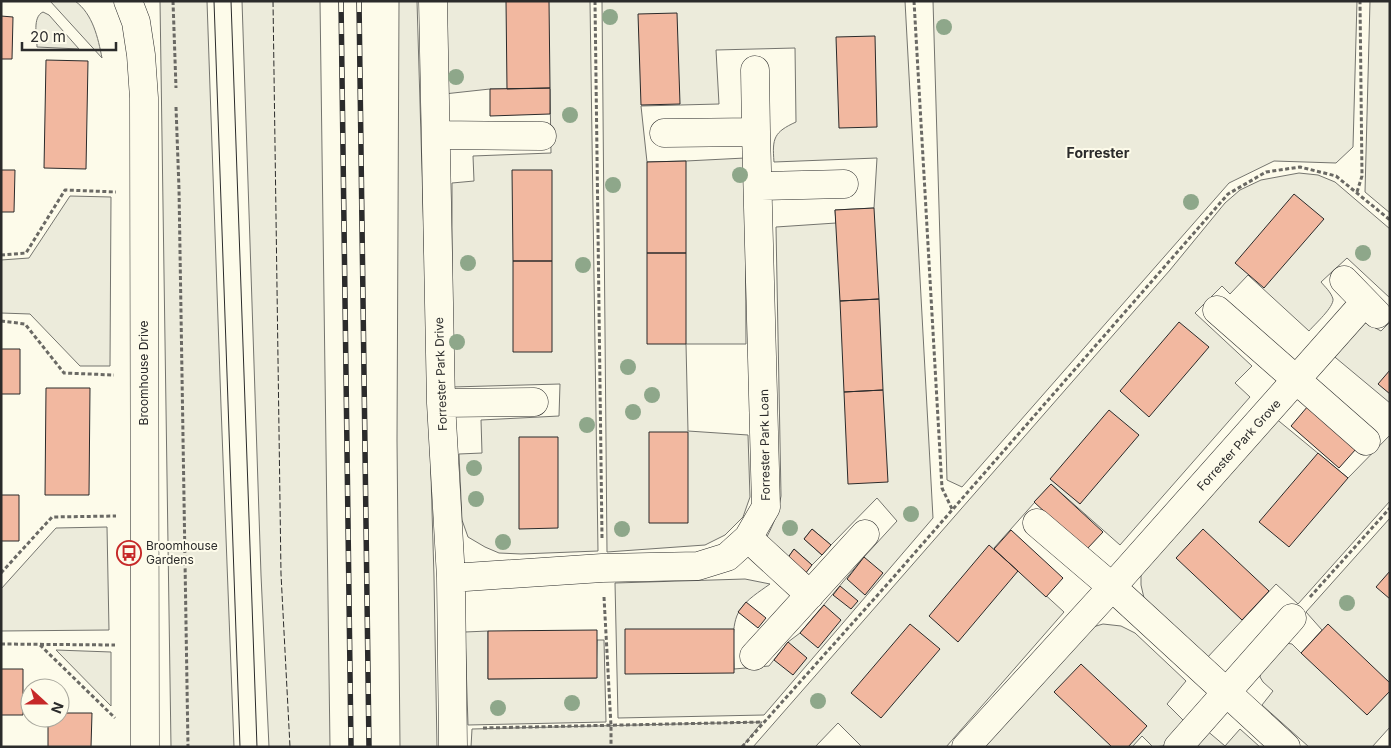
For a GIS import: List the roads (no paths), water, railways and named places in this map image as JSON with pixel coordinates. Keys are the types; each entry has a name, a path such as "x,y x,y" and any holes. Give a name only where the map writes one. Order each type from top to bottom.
{"street":[{"name":"Broomhouse Drive","path":"128,1 136,22 144,98 145,747"},
{"name":"Forrester Park Drive","path":"433,1 442,403 451,578 452,739"},
{"name":"Forrester Park Loan","path":"451,578 602,568 698,566 727,557 748,538 766,507 755,70"},
{"path":"664,133 756,132"},
{"path":"436,135 542,136"},
{"path":"758,186 844,184"},
{"name":"Forrester Park Grove","path":"966,747 1297,380 1371,308 1344,280"},
{"path":"1216,310 1366,441"},
{"path":"442,403 534,402"},
{"path":"1037,523 1112,587 1286,747"},
{"path":"754,656 865,534"},
{"path":"748,538 810,595"},
{"path":"1178,747 1291,617"}],"tram line":[{"path":"214,1 240,747"},
{"path":"231,1 257,747"}],"railway":[{"path":"341,1 351,747"},
{"path":"359,1 369,747"}],"place":[{"name":"Broomhouse Gardens","path":"129,553"}],"district":[{"name":"Forrester","path":"1098,153"}]}
